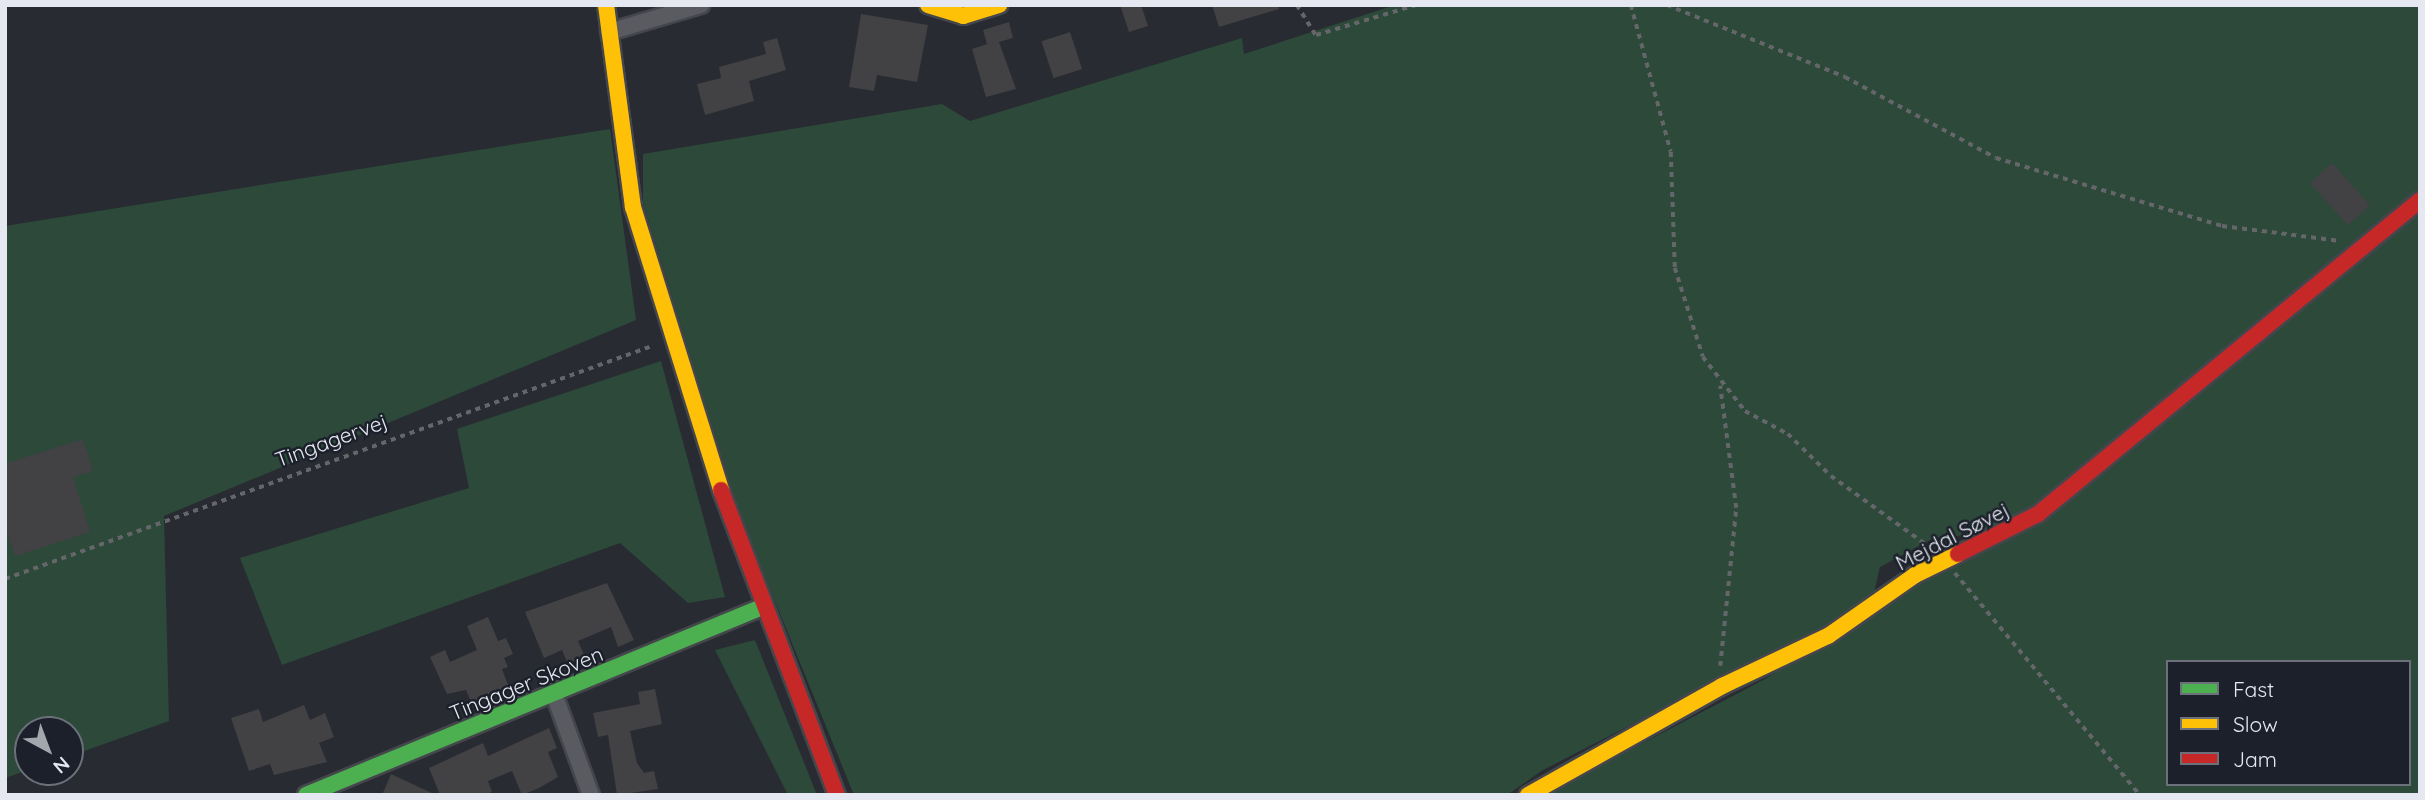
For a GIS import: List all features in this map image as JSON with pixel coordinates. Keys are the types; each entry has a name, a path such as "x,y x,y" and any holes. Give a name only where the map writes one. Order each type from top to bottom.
{"street":[{"path":"606,5 633,206 670,339 761,607 837,795"},
{"path":"608,32 701,5"},
{"path":"928,5 963,16 999,5"},
{"name":"Mejdal Søvej","path":"1528,795 1722,686 1828,636 1915,575 2038,514 2420,200"},
{"name":"Tingager Skoven","path":"306,795 331,791 761,607"},
{"path":"554,694 591,795"}],"path":[{"path":"1297,5 1316,35 1416,5"},
{"path":"1630,5 1671,152 1675,268 1696,343 1720,383 1745,411 1787,434 1831,476 1947,561 1994,626 2140,795"},
{"path":"1667,5 1845,77 1996,158 2222,226 2296,238 2372,238"},
{"name":"Tingagervej","path":"5,579 670,339"},
{"path":"1720,383 1735,508 1718,655 1722,686"}],"green space":[{"path":"1395,5 2420,5 2420,188 2034,506 1992,531 1930,540 1880,567 1874,593 1828,624 1543,770 1507,795 854,795 740,516 643,203 643,154 942,104 970,121 1242,38 1244,54"},
{"path":"610,129 636,320 164,516 169,721 84,751 84,716 14,716 14,775 5,778 5,226"},
{"path":"2420,211 2420,795 1544,795 1765,679 1911,584 2036,525"},
{"path":"661,361 725,597 688,603 620,543 282,665 240,558 469,488 457,429"},
{"path":"755,640 817,795 788,795 715,650"}],"building":[{"path":"1120,5 1141,5 1148,26 1129,32"},
{"path":"1212,5 1278,5 1279,9 1219,27"},
{"path":"861,14 928,25 917,82 877,75 874,91 849,87"},
{"path":"1009,22 1013,38 999,42 1016,89 986,97 972,49 987,44 983,30"},
{"path":"1070,32 1082,69 1054,78 1041,41"},
{"path":"777,38 786,70 749,81 754,101 705,115 697,84 721,78 719,67 766,54 763,42"},
{"path":"2332,163 2370,205 2348,225 2310,183"},
{"path":"83,439 93,471 73,477 90,532 15,556 5,526 7,463"},
{"path":"607,583 634,640 618,647 611,627 578,641 585,657 568,664 562,650 544,658 525,612"},
{"path":"488,617 498,641 506,638 513,654 504,658 508,667 502,669 508,685 473,707 466,690 447,694 430,657 445,650 450,662 477,650 467,626"},
{"path":"655,689 662,724 630,731 637,763 644,773 654,771 658,789 617,795 608,735 598,737 593,713 640,704 638,692"},
{"path":"304,705 310,720 325,713 334,737 319,743 327,762 274,775 270,764 249,771 231,718 259,709 263,722"},
{"path":"549,728 557,748 548,752 558,777 522,795 512,771 488,781 492,792 484,795 440,795 429,768 483,743 488,756"},
{"path":"391,774 436,795 382,795"}],"traffic: fast":[{"path":"306,795 761,607"}],"traffic: slow":[{"path":"606,5 633,207 721,490"},
{"path":"928,5 963,16 999,5"},
{"path":"1528,795 1722,686 1828,636 1915,575 1958,554"}],"traffic: jam":[{"path":"1958,554 2038,514 2420,200"},
{"path":"721,490 837,795"}]}
